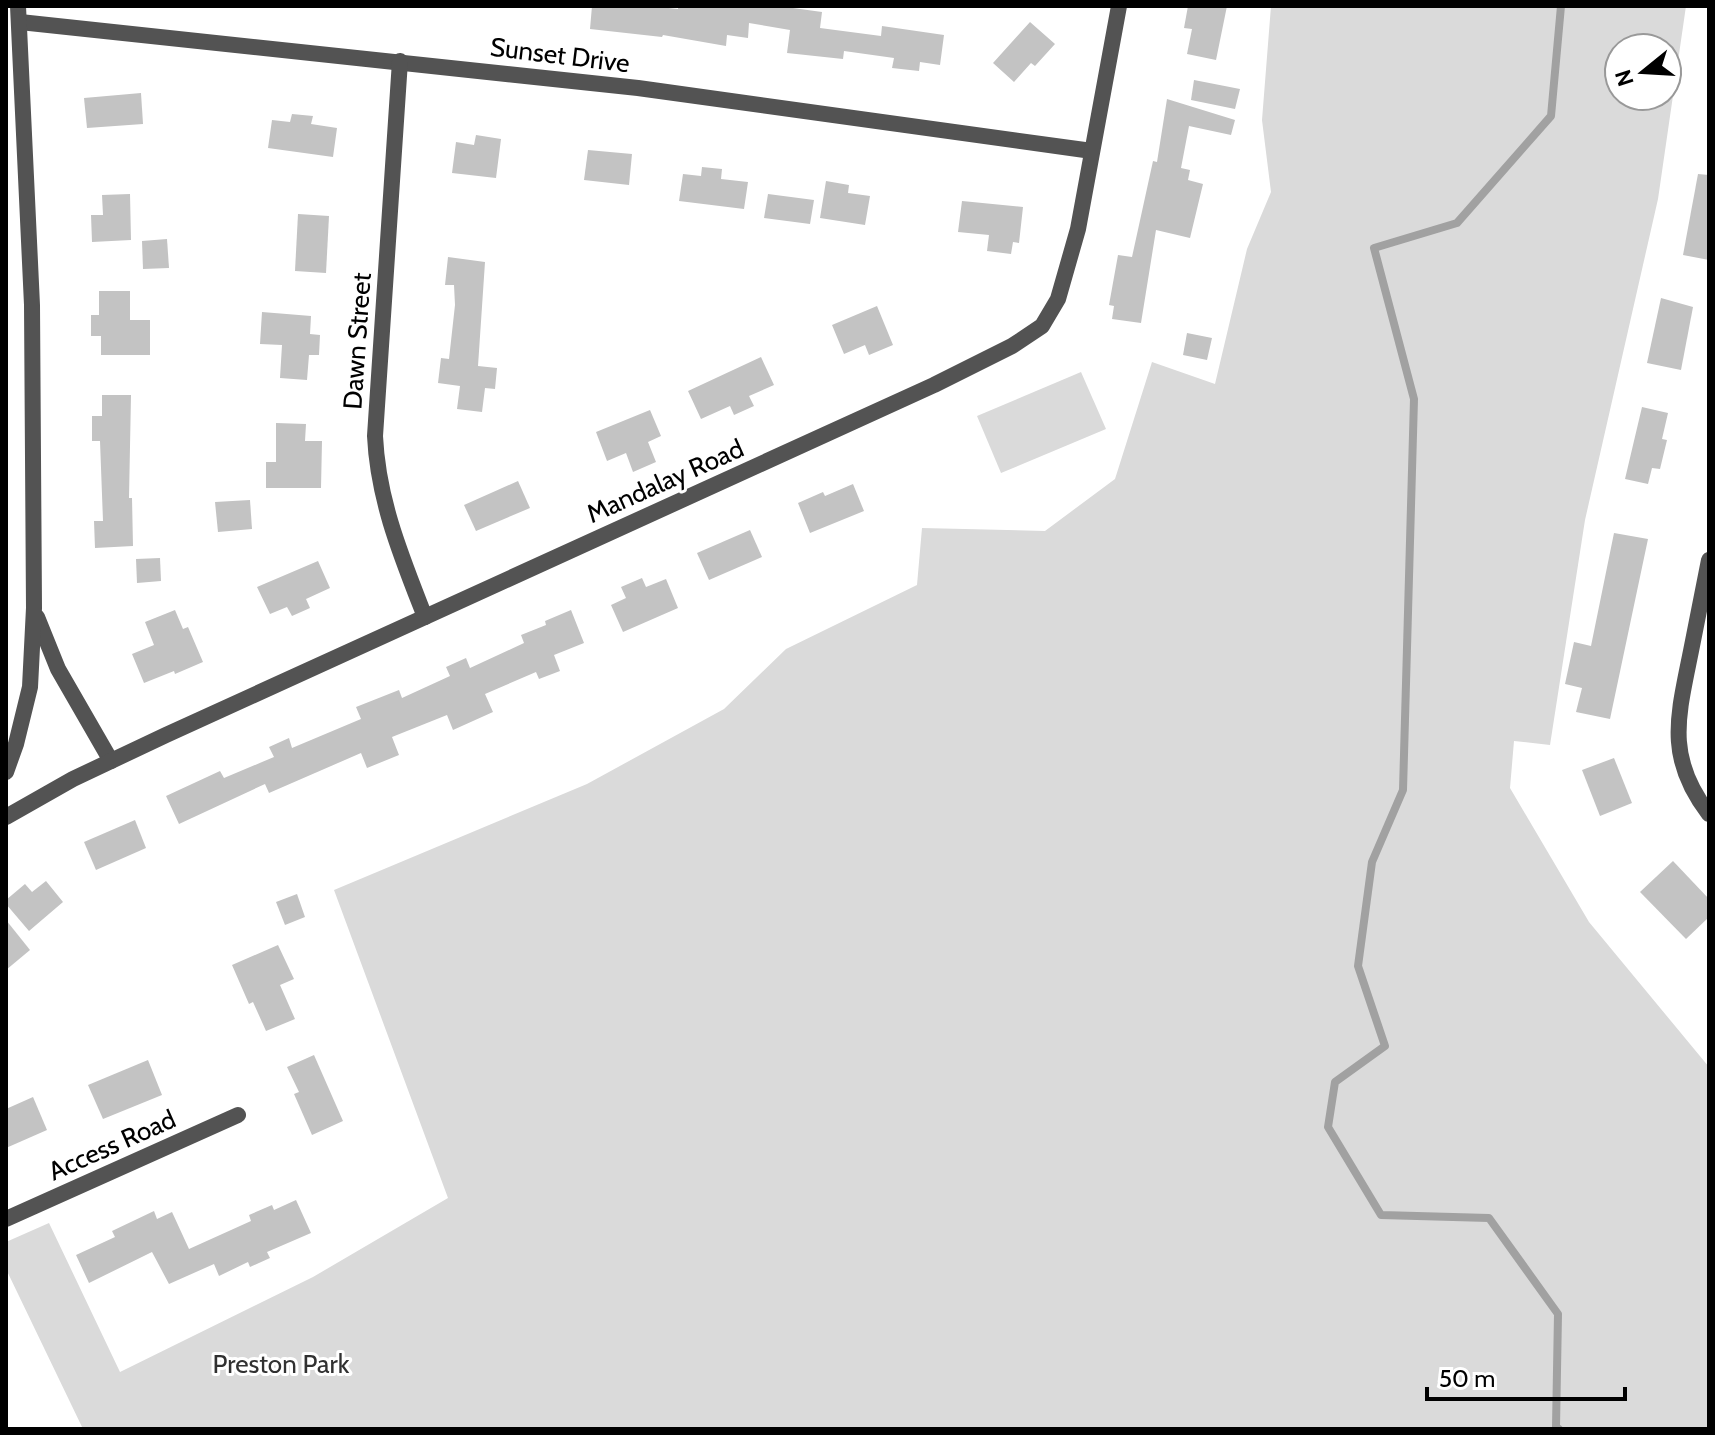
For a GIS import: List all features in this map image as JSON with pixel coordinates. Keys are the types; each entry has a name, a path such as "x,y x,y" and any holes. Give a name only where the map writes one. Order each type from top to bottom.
{"street":[{"name":"Mandalay Road","path":"6,817 111,761 934,385 1012,346 1042,326 1058,299 1078,229 1119,6"},
{"name":"Sunset Drive","path":"19,14 638,88 1092,151"},
{"path":"6,772 30,687 34,608 32,305 19,14"},
{"name":"Dawn Street","path":"400,61 378,373 376,455 387,513 425,617"},
{"path":"1709,560 1680,699 1678,736 1678,752 1686,777 1709,814"},
{"path":"34,608 58,669 111,761"},
{"name":"Access Road","path":"6,1219 238,1115"}],"green space":[{"name":"Preston Park","path":"1271,6 1686,6 1682,32 1603,32 1603,112 1671,112 1658,199 1585,520 1550,745 1514,741 1510,788 1589,922 1709,1067 1709,1429 83,1429 6,1269 6,1242 49,1223 120,1372 313,1277 448,1198 334,890 587,784 724,709 786,649 917,585 922,528 1045,531 1115,479 1152,362 1215,384 1247,249 1271,192 1262,120"},
{"path":"1081,372 1106,429 1001,473 977,416"}],"building":[{"path":"592,6 793,8 822,12 820,28 881,36 882,26 944,35 940,65 920,62 919,71 892,68 894,58 844,51 843,59 787,53 790,30 749,23 748,38 727,35 726,46 663,35 590,29"},
{"path":"1188,6 1227,6 1216,60 1187,54 1192,29 1184,28"},
{"path":"1030,22 1055,44 1035,66 1031,63 1014,82 993,63"},
{"path":"1194,80 1240,89 1235,109 1191,100"},
{"path":"141,93 143,124 87,128 84,98"},
{"path":"1167,99 1235,120 1231,135 1189,126 1181,168 1190,170 1188,180 1203,184 1190,238 1156,230 1141,323 1112,319 1114,306 1109,305 1118,255 1132,257 1153,161 1157,162"},
{"path":"292,114 313,116 311,124 337,128 333,157 268,148 272,120 290,122"},
{"path":"476,135 501,139 496,178 452,173 456,142 474,145"},
{"path":"588,150 632,154 629,185 584,180"},
{"path":"702,167 722,169 721,179 748,182 744,209 679,201 683,174 701,176"},
{"path":"1698,174 1709,175 1709,260 1683,255"},
{"path":"826,181 849,185 848,193 870,196 865,225 820,218"},
{"path":"130,194 131,240 92,242 91,215 103,215 102,195"},
{"path":"768,194 814,200 810,224 764,218"},
{"path":"962,201 1023,207 1019,243 1013,242 1011,254 987,251 989,235 958,232"},
{"path":"298,214 329,216 326,273 295,271"},
{"path":"167,239 169,268 143,269 142,241"},
{"path":"448,257 485,262 478,366 497,368 495,389 485,388 482,412 457,409 460,386 438,383 441,358 449,359 455,305 454,285 445,285"},
{"path":"99,291 130,291 130,320 150,320 150,355 101,355 101,336 91,336 91,315 99,315"},
{"path":"1661,298 1693,307 1681,370 1647,363"},
{"path":"877,306 893,345 869,355 865,345 844,354 832,325"},
{"path":"262,312 311,316 310,334 320,335 319,355 309,355 307,380 280,378 282,345 260,344"},
{"path":"1187,333 1212,338 1207,360 1183,355"},
{"path":"761,357 774,385 749,396 754,406 734,415 730,406 701,419 688,391"},
{"path":"102,395 131,395 129,498 132,498 133,546 95,548 94,521 103,521 100,441 92,441 92,416 102,416"},
{"path":"1642,407 1668,413 1662,439 1667,440 1660,469 1652,468 1648,484 1625,479"},
{"path":"650,410 661,436 648,442 656,462 633,472 626,453 607,461 596,432"},
{"path":"276,423 306,424 305,441 322,441 321,488 266,488 266,462 276,462"},
{"path":"518,481 530,508 476,531 464,505"},
{"path":"853,484 864,511 810,533 798,503"},
{"path":"250,500 252,529 218,532 215,502"},
{"path":"750,530 762,557 709,580 697,553"},
{"path":"1614,533 1648,539 1610,719 1576,712 1582,688 1565,684 1574,642 1591,646"},
{"path":"160,558 161,581 137,583 136,559"},
{"path":"318,561 330,588 306,599 310,608 292,616 287,607 270,614 257,587"},
{"path":"642,578 646,587 666,579 678,608 623,632 611,605 626,598 621,587"},
{"path":"175,610 183,629 188,627 203,662 144,683 132,654 154,645 145,622"},
{"path":"571,610 584,643 554,655 560,671 539,679 536,672 485,694 493,712 453,730 447,715 392,737 399,755 367,768 361,753 269,793 265,784 179,824 166,796 220,771 224,778 274,757 269,747 289,738 292,748 361,719 356,707 399,690 402,698 450,676 446,667 466,658 470,668 524,643 521,635"},
{"path":"1614,758 1632,803 1600,816 1582,770"},
{"path":"135,820 146,848 96,870 84,842"},
{"path":"1673,861 1709,899 1709,917 1686,939 1640,892"},
{"path":"46,881 63,902 29,931 6,900 25,884 32,892"},
{"path":"297,894 305,917 285,925 276,902"},
{"path":"6,920 30,950 6,970"},
{"path":"278,945 294,979 280,985 295,1019 266,1031 253,1002 249,1004 232,965"},
{"path":"314,1055 343,1121 312,1135 294,1094 299,1092 287,1067"},
{"path":"148,1060 162,1095 103,1119 88,1085"},
{"path":"33,1097 47,1130 6,1148 6,1109"},
{"path":"296,1200 311,1233 267,1252 270,1258 250,1267 248,1262 219,1276 214,1264 169,1284 152,1252 89,1283 76,1255 115,1237 112,1231 154,1211 157,1219 172,1212 189,1249 251,1221 249,1215 272,1205 274,1210"}],"waterway":[{"path":"1559,1429 1556,1427 1558,1314 1489,1218 1381,1215 1328,1127 1335,1082 1385,1046 1358,966 1372,862 1403,790 1414,399 1374,248 1457,223 1551,116 1561,6"}]}
